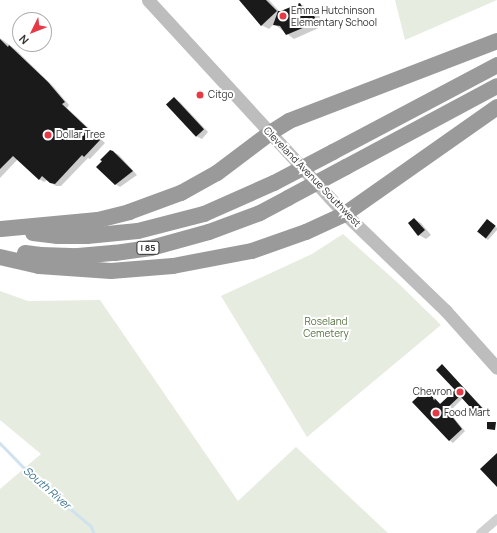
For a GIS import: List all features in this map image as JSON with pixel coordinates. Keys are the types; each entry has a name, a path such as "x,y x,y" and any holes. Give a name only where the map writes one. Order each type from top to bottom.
{"highway":[{"path":"0,229 98,220 129,212 166,199 193,188 217,173 270,133 289,121 497,41"},
{"name":"I 85","path":"0,229 58,236 87,236 138,231 204,214 274,183 497,65"},
{"name":"I 85","path":"0,249 41,255 78,256 151,248 209,232 260,213 497,86"},
{"path":"0,257 31,264 77,270 111,271 173,266 252,250 306,232 345,214 497,107"}],"main road":[{"name":"Cleveland Avenue Southwest","path":"148,0 345,214 446,311 497,368"}],"street":[{"path":"480,533 497,518"}],"green space":[{"path":"395,0 497,0 405,40"},
{"name":"Roseland Cemetery","path":"343,234 398,283 441,325 307,437 221,296 312,254"},
{"path":"0,291 28,301 100,300 238,501 296,447 388,533 0,533 0,489 41,454 0,420"}],"building":[{"path":"239,0 266,0 277,11 261,26"},
{"path":"300,3 304,10 310,7 317,22 286,35 280,26 273,25 278,11"},
{"path":"0,39 8,47 9,45 12,48 12,52 16,52 48,82 65,102 62,104 100,140 84,157 82,155 55,184 50,183 42,176 39,180 13,156 0,169"},
{"path":"174,97 204,129 196,137 166,105"},
{"path":"110,150 113,151 133,171 115,185 96,167 102,161 100,160"},
{"path":"414,218 425,230 418,236 408,223"},
{"path":"487,219 496,226 486,238 477,232"},
{"path":"442,364 485,411 479,417 460,396 446,409 462,429 449,441 412,402 426,389 440,404 455,390 436,370"},
{"path":"487,422 496,422 495,430 487,429"},
{"path":"497,453 497,487 480,469"}],"waterway":[{"name":"South River","path":"0,443 34,478 91,526 94,533"}],"place":[{"name":"Emma Hutchinson Elementary School","path":"283,16"},
{"name":"Citgo","path":"200,95"},
{"name":"Dollar Tree","path":"48,135"},
{"name":"Chevron","path":"460,392"},
{"name":"Food Mart","path":"436,413"}]}
